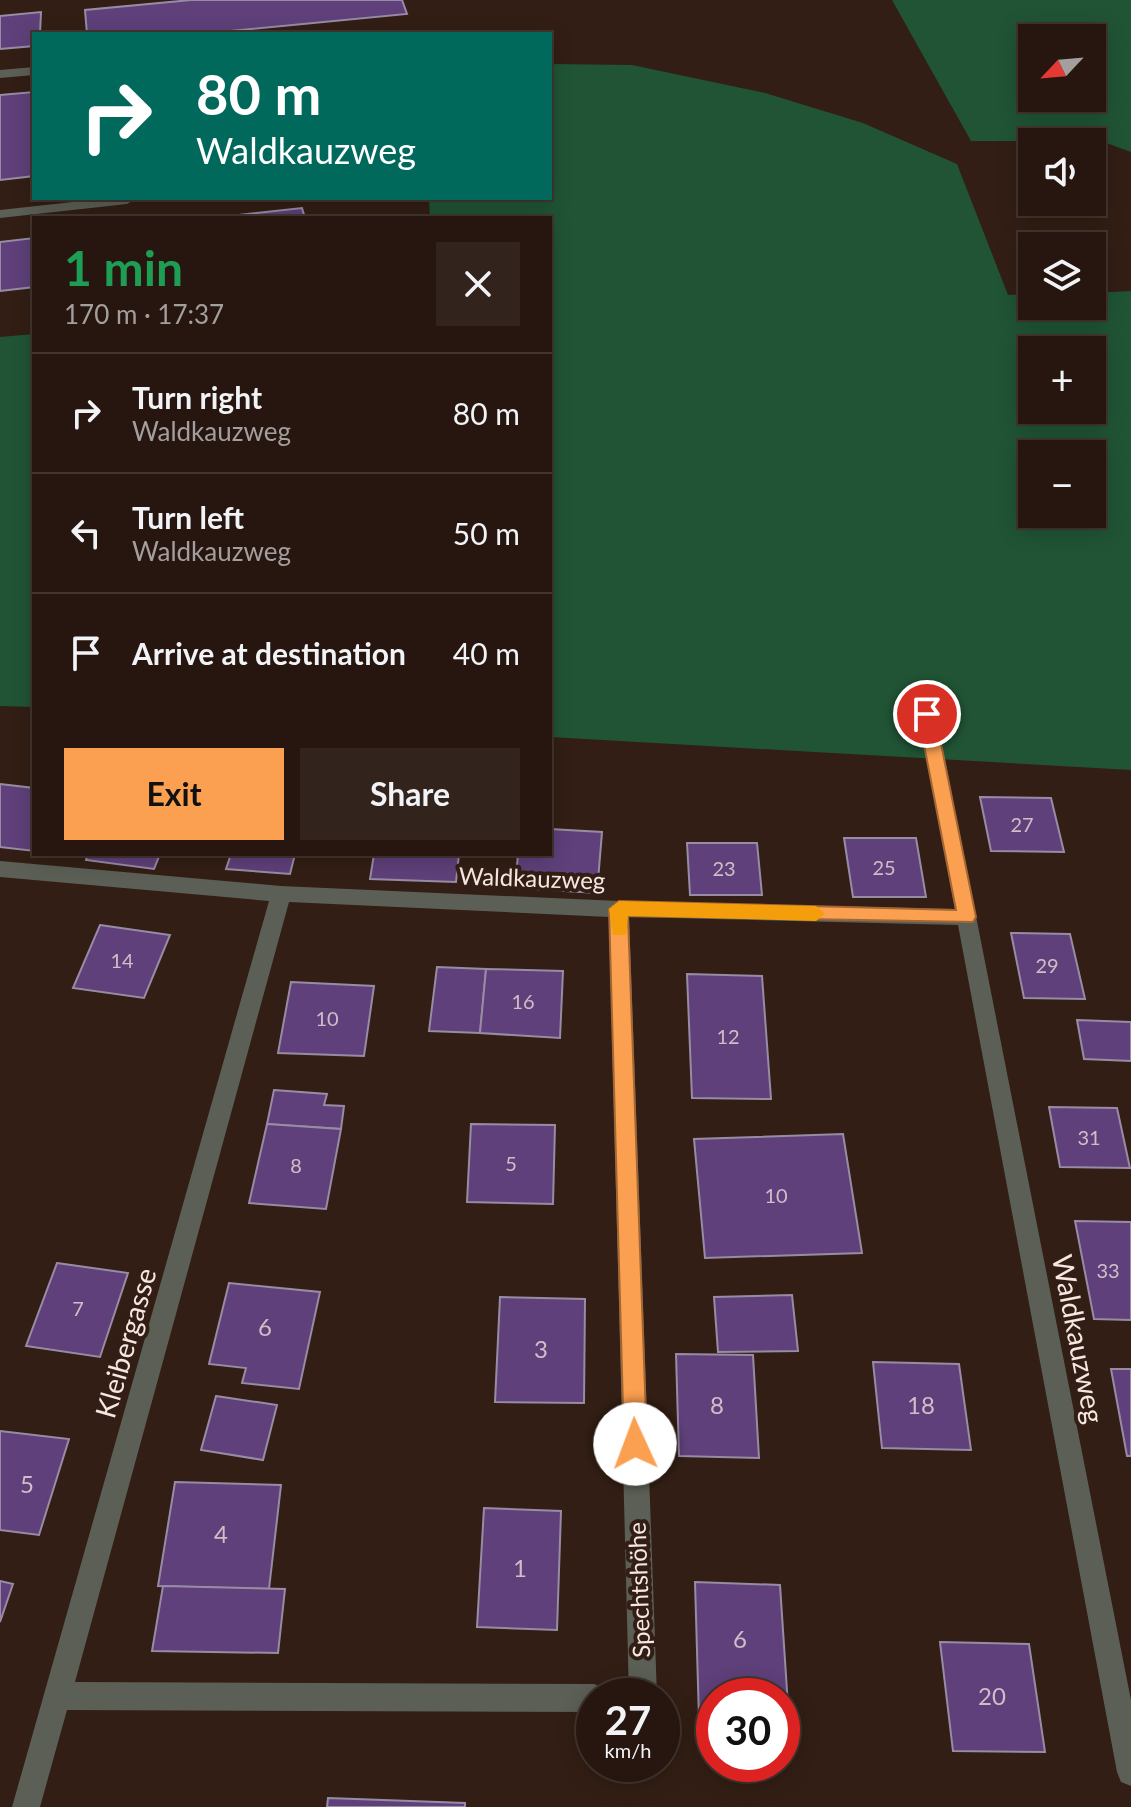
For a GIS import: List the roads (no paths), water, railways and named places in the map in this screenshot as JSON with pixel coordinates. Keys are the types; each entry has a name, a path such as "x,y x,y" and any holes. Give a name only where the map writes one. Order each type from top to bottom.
{"street":[{"path":"0,74 32,71"},
{"path":"0,214 127,200"},
{"name":"Waldkauzweg","path":"927,714 1131,1772"},
{"name":"Waldkauzweg","path":"0,869 281,894 619,909 967,917"},
{"name":"Kleibergasse","path":"26,1807 281,894"},
{"name":"Spechtshöhe","path":"619,909 642,1678"},
{"path":"59,1696 576,1698"}]}
